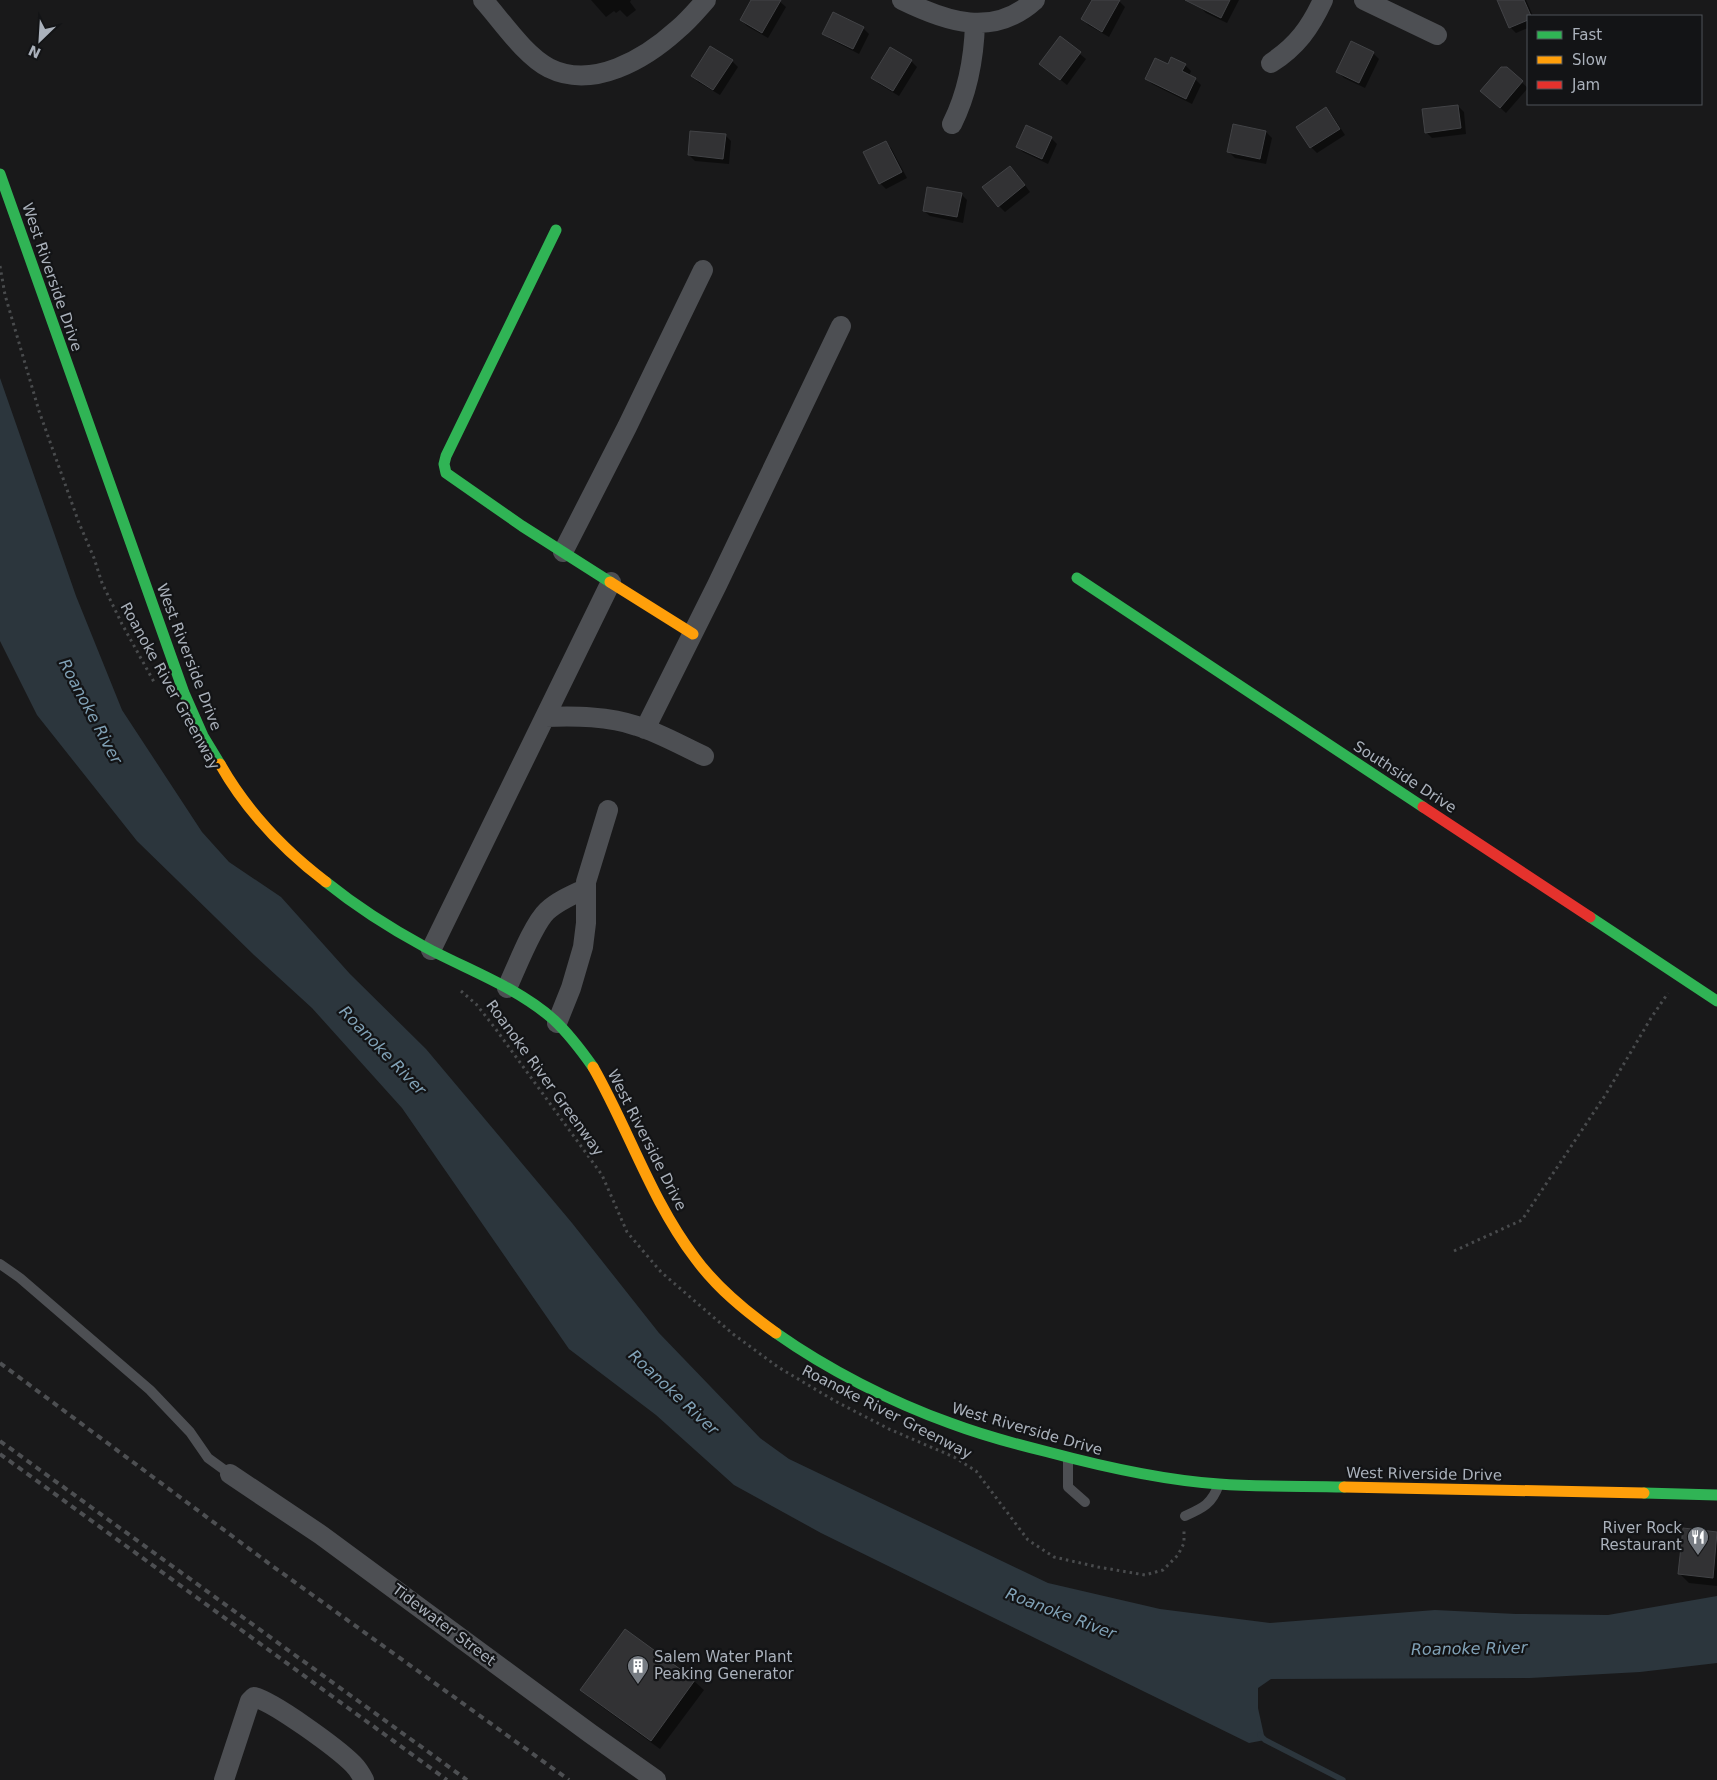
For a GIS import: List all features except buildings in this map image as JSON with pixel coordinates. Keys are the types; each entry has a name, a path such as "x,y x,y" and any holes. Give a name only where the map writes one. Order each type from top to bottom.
{"street":[{"path":"483,0 527,51 548,68 564,74 582,76 602,73 629,62 654,48 678,30 706,0"},
{"path":"902,0 932,14 951,20 975,23 994,21 1014,14 1035,0"},
{"path":"1272,63 1288,52 1300,38 1323,0"},
{"path":"1364,0 1436,35"},
{"path":"952,124 969,79 974,48 975,23"},
{"name":"West Riverside Drive","path":"0,174 184,693 212,754 235,790 262,823 314,875 340,895 431,950 507,988 537,1006 573,1039 591,1063 648,1180 670,1220 695,1258 740,1306 771,1330 810,1355 860,1383 939,1419 985,1435 1068,1458 1149,1475 1219,1484 1717,1495"},
{"path":"556,230 446,456 444,464 446,473 563,552 693,634"},
{"path":"563,552 627,427 703,270"},
{"path":"645,729 693,634 841,326"},
{"name":"Southside Drive","path":"1077,578 1717,1001"},
{"path":"431,950 611,582"},
{"path":"545,717 568,716 607,719 637,726 704,756"},
{"path":"557,1023 572,988 583,947 586,923 585,889 592,859 608,810"},
{"path":"507,988 540,921 547,911 563,899 585,889"},
{"name":"Tidewater Street","path":"230,1474 320,1535 656,1780"},
{"path":"224,1780 250,1701 254,1698 277,1708 315,1734 353,1764 364,1780"}],"lane":[{"path":"0,1264 20,1278 150,1390 190,1432 208,1458 230,1474"},
{"path":"1068,1458 1068,1487 1085,1502"},
{"path":"1185,1516 1201,1509 1215,1497 1219,1484"}],"path":[{"name":"Roanoke River Greenway","path":"0,266 5,295 36,402 79,523 102,583 122,624 155,683"},
{"path":"1454,1251 1522,1220 1606,1094 1651,1018 1679,976"},
{"name":"Roanoke River Greenway","path":"457,988 476,1004 495,1028 602,1175 627,1232 661,1272 733,1334 778,1367 835,1401 889,1429 954,1457 976,1471 1028,1540 1054,1557 1145,1575 1163,1570 1178,1555 1184,1542 1185,1516"}],"water":[{"name":"Roanoke River","path":"0,378 76,596 122,710 202,832 229,862 281,897 350,974 426,1049 572,1223 659,1333 760,1438 789,1459 1048,1583 1160,1609 1270,1623 1435,1610 1516,1614 1608,1615 1717,1596 1717,1663 1640,1672 1530,1678 1271,1679 1258,1688 1258,1708 1265,1740 1249,1743 821,1533 734,1485 656,1415 569,1349 402,1108 312,1008 254,955 137,841 37,715 0,641"}],"waterway":[{"path":"1260,1735 1265,1740 1343,1780"}],"railway":[{"path":"0,1363 271,1565 569,1780"},
{"path":"0,1441 467,1780"},
{"path":"0,1454 447,1780"}],"traffic: fast":[{"path":"0,174 184,693 203,736 220,764"},
{"path":"556,230 446,456 444,464 446,473 522,526 610,582"},
{"path":"1077,578 1423,807"},
{"path":"326,882 362,909 399,932 508,988 540,1008 565,1031 593,1067"},
{"path":"1590,917 1717,1001"},
{"path":"776,1333 860,1384 928,1415 974,1431 1069,1458 1111,1468 1197,1482 1234,1485 1344,1487"},
{"path":"1644,1493 1717,1495"}],"traffic: slow":[{"path":"610,582 693,634"},
{"path":"220,764 230,781 267,828 295,857 326,882"},
{"path":"593,1067 653,1189 679,1236 722,1289 776,1333"},
{"path":"1344,1487 1644,1493"}],"traffic: jam":[{"path":"1423,807 1590,917"}],"place":[{"name":"River Rock Restaurant","path":"1698,1556"},
{"name":"Salem Water Plant Peaking Generator","path":"638,1685"}]}
